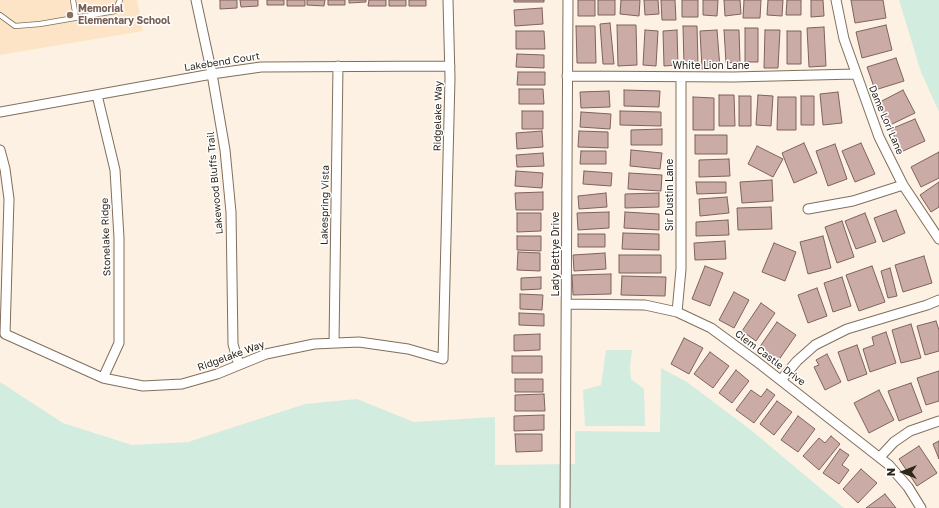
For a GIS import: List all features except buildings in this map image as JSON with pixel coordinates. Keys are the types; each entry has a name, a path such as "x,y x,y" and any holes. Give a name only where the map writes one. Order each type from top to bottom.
{"street":[{"name":"Lakewood Bluffs Trail","path":"196,0 212,74 225,150 231,212 232,332 233,344 239,365"},
{"name":"Ridgelake Way","path":"0,150 5,169 9,199 5,334 102,378 144,386 182,384 216,374 266,354 314,344 360,342 408,349 443,359 450,66 448,0"},
{"name":"Lady Bettye Drive","path":"565,508 568,0"},
{"name":"Dame Lori Lane","path":"836,0 844,39 879,137 903,185 939,239"},
{"name":"Lakespring Vista","path":"334,343 338,66"},
{"name":"Lakebend Court","path":"0,112 212,74 261,67 450,66"},
{"name":"White Lion Lane","path":"567,76 733,77 856,74"},
{"name":"Sir Dustin Lane","path":"677,312 681,269 681,77"},
{"name":"Stonelake Ridge","path":"97,95 115,170 118,238 119,343 102,378"},
{"path":"808,209 853,201 903,185"},
{"path":"781,380 797,361 815,345 847,329 928,305 939,300"},
{"name":"Clem Castle Drive","path":"566,304 645,305 677,312 711,328 880,457 908,487 921,508"},
{"path":"880,457 894,442 910,431 939,421"}],"lane":[{"path":"76,0 73,0 76,18"},
{"path":"0,15 15,26 40,24 115,11 120,0"}],"shaded area":[{"name":"Memorial Elementary School","path":"0,0 137,0 143,31 0,55"}],"green space":[{"path":"899,0 939,0 939,112 921,72"},
{"path":"606,350 632,350 630,367 631,379 644,389 645,426 585,426 583,390 601,385"},
{"path":"661,368 687,382 751,430 844,508 0,508 0,382 63,423 132,445 188,442 305,404 357,399 414,422 495,417 495,465 575,464 575,431 660,432"}],"place":[{"name":"Memorial Elementary School","path":"70,15"}]}
